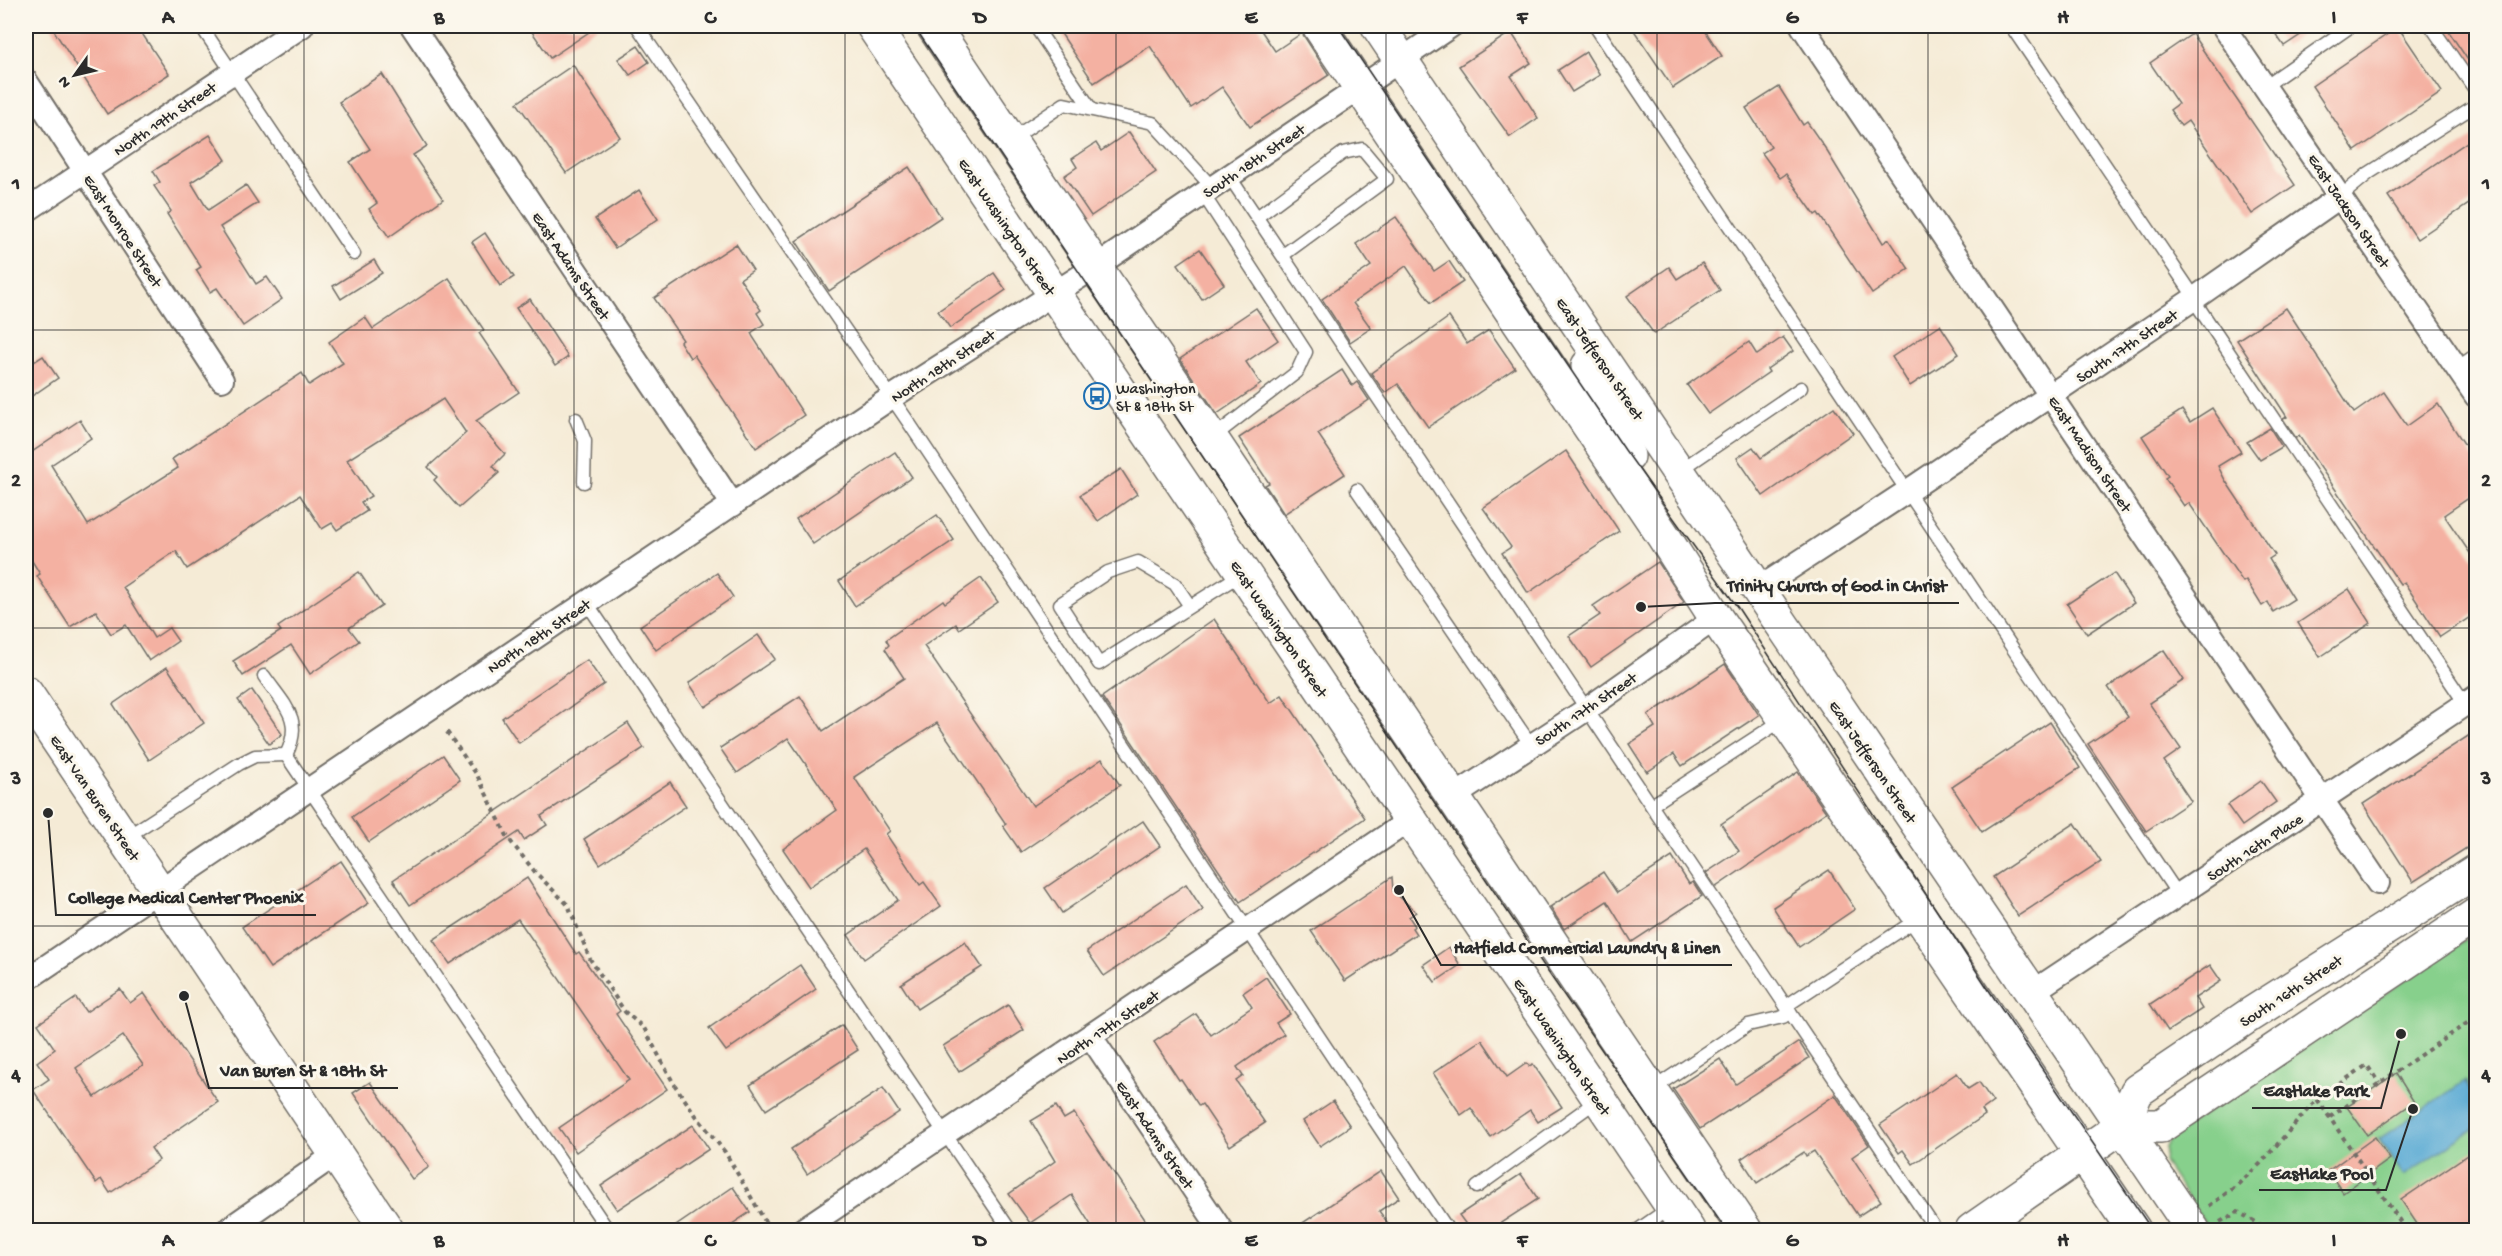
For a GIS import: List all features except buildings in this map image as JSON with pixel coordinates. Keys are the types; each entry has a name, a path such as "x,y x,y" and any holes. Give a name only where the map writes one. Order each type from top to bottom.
{"main road":[{"name":"East Washington Street","path":"873,26 1680,1219"},
{"path":"934,26 1745,1230"},
{"name":"East Jefferson Street","path":"1319,26 1360,87 1393,162 1664,537 1716,618 2134,1230"},
{"name":"East Jefferson Street","path":"1378,26 2122,1126 2207,1220"},
{"name":"East Jefferson Street","path":"1555,290 1664,537"},
{"name":"East Van Buren Street","path":"26,693 387,1230"},
{"name":"South 16th Street","path":"2122,1126 2137,1091 2248,1016 2476,872"},
{"path":"1509,880 1548,972 1595,1095"},
{"path":"1972,1230 2122,1126 2161,1126 2476,915"}],"street":[{"name":"North 19th Street","path":"26,211 302,26"},
{"name":"East Adams Street","path":"412,26 733,505"},
{"name":"South 18th Street","path":"1054,294 1451,26"},
{"name":"East Madison Street","path":"1802,26 2052,394 2378,883"},
{"name":"East Jackson Street","path":"2223,26 2476,396"},
{"name":"East Monroe Street","path":"26,81 222,380"},
{"name":"South 17th Street","path":"1758,589 2052,394 2341,196"},
{"name":"North 18th Street","path":"26,980 891,397 1054,294"},
{"name":"South 17th Street","path":"1453,797 1587,708 1716,618"},
{"name":"South 16th Place","path":"2031,993 2471,701"},
{"name":"North 17th Street","path":"802,1230 946,1136 1410,820"},
{"name":"East Adams Street","path":"1091,1037 1221,1230"},
{"path":"227,1230 336,1154"}],"lane":[{"path":"201,26 354,254"},
{"path":"637,26 891,397 1448,1230"},
{"path":"1035,26 1091,109"},
{"path":"1594,26 2179,896"},
{"path":"2010,26 2471,701"},
{"path":"2265,86 2351,26"},
{"path":"2431,26 2476,91"},
{"path":"1010,140 1064,104 1153,123 1215,186 1257,217 1936,1230"},
{"path":"2341,196 2369,173 2476,105"},
{"path":"1257,217 1343,153 1362,149 1393,162 1387,179 1283,255"},
{"path":"1211,438 1297,372 1306,352 1215,186"},
{"path":"2457,368 2476,355"},
{"path":"1678,471 1801,388"},
{"path":"576,420 585,441 584,482"},
{"path":"1357,490 1531,745"},
{"path":"1190,606 1175,585 1138,562 1108,572 1060,604 1099,664 1243,573"},
{"path":"587,603 1010,1230"},
{"path":"264,676 292,718 294,739 286,755"},
{"path":"1652,805 1785,718"},
{"path":"286,755 608,1230"},
{"path":"124,838 239,764 255,756 286,755"},
{"path":"1650,1090 1748,1025 1783,1017 1788,1009 1920,917"},
{"path":"1477,1187 1595,1095"},
{"path":"1638,1230 1680,1219"}],"path":[{"path":"447,732 477,775 508,838 535,872 568,905 590,959 625,1012 644,1028 674,1084 725,1152 766,1223"},
{"path":"2330,1117 2476,1017"},
{"path":"2207,1220 2317,1099 2367,1065 2379,1083"},
{"path":"2317,1099 2406,1230"},
{"path":"2207,1220 2238,1212 2270,1230"}],"green space":[{"path":"2476,933 2476,1230 2209,1230 2164,1162 2165,1147 2173,1135"}],"water":[{"path":"2465,1081 2476,1098 2476,1127 2404,1176 2379,1139"}],"tram line":[{"path":"914,26 1548,972 1726,1230"},
{"path":"1338,26 1625,450 1738,608 2000,1007 2152,1230"}],"place":[{"name":"Washington St & 18th St","path":"1097,396"},
{"name":"Trinity Church of God in Christ","path":"1641,607"},
{"name":"College Medical Center Phoenix","path":"48,813"},
{"name":"Hatfield Commercial Laundry & Linen","path":"1399,890"},
{"name":"Van Buren St & 18th St","path":"184,996"},
{"name":"Eastlake Park","path":"2401,1034"},
{"name":"Eastlake Pool","path":"2413,1109"}]}
